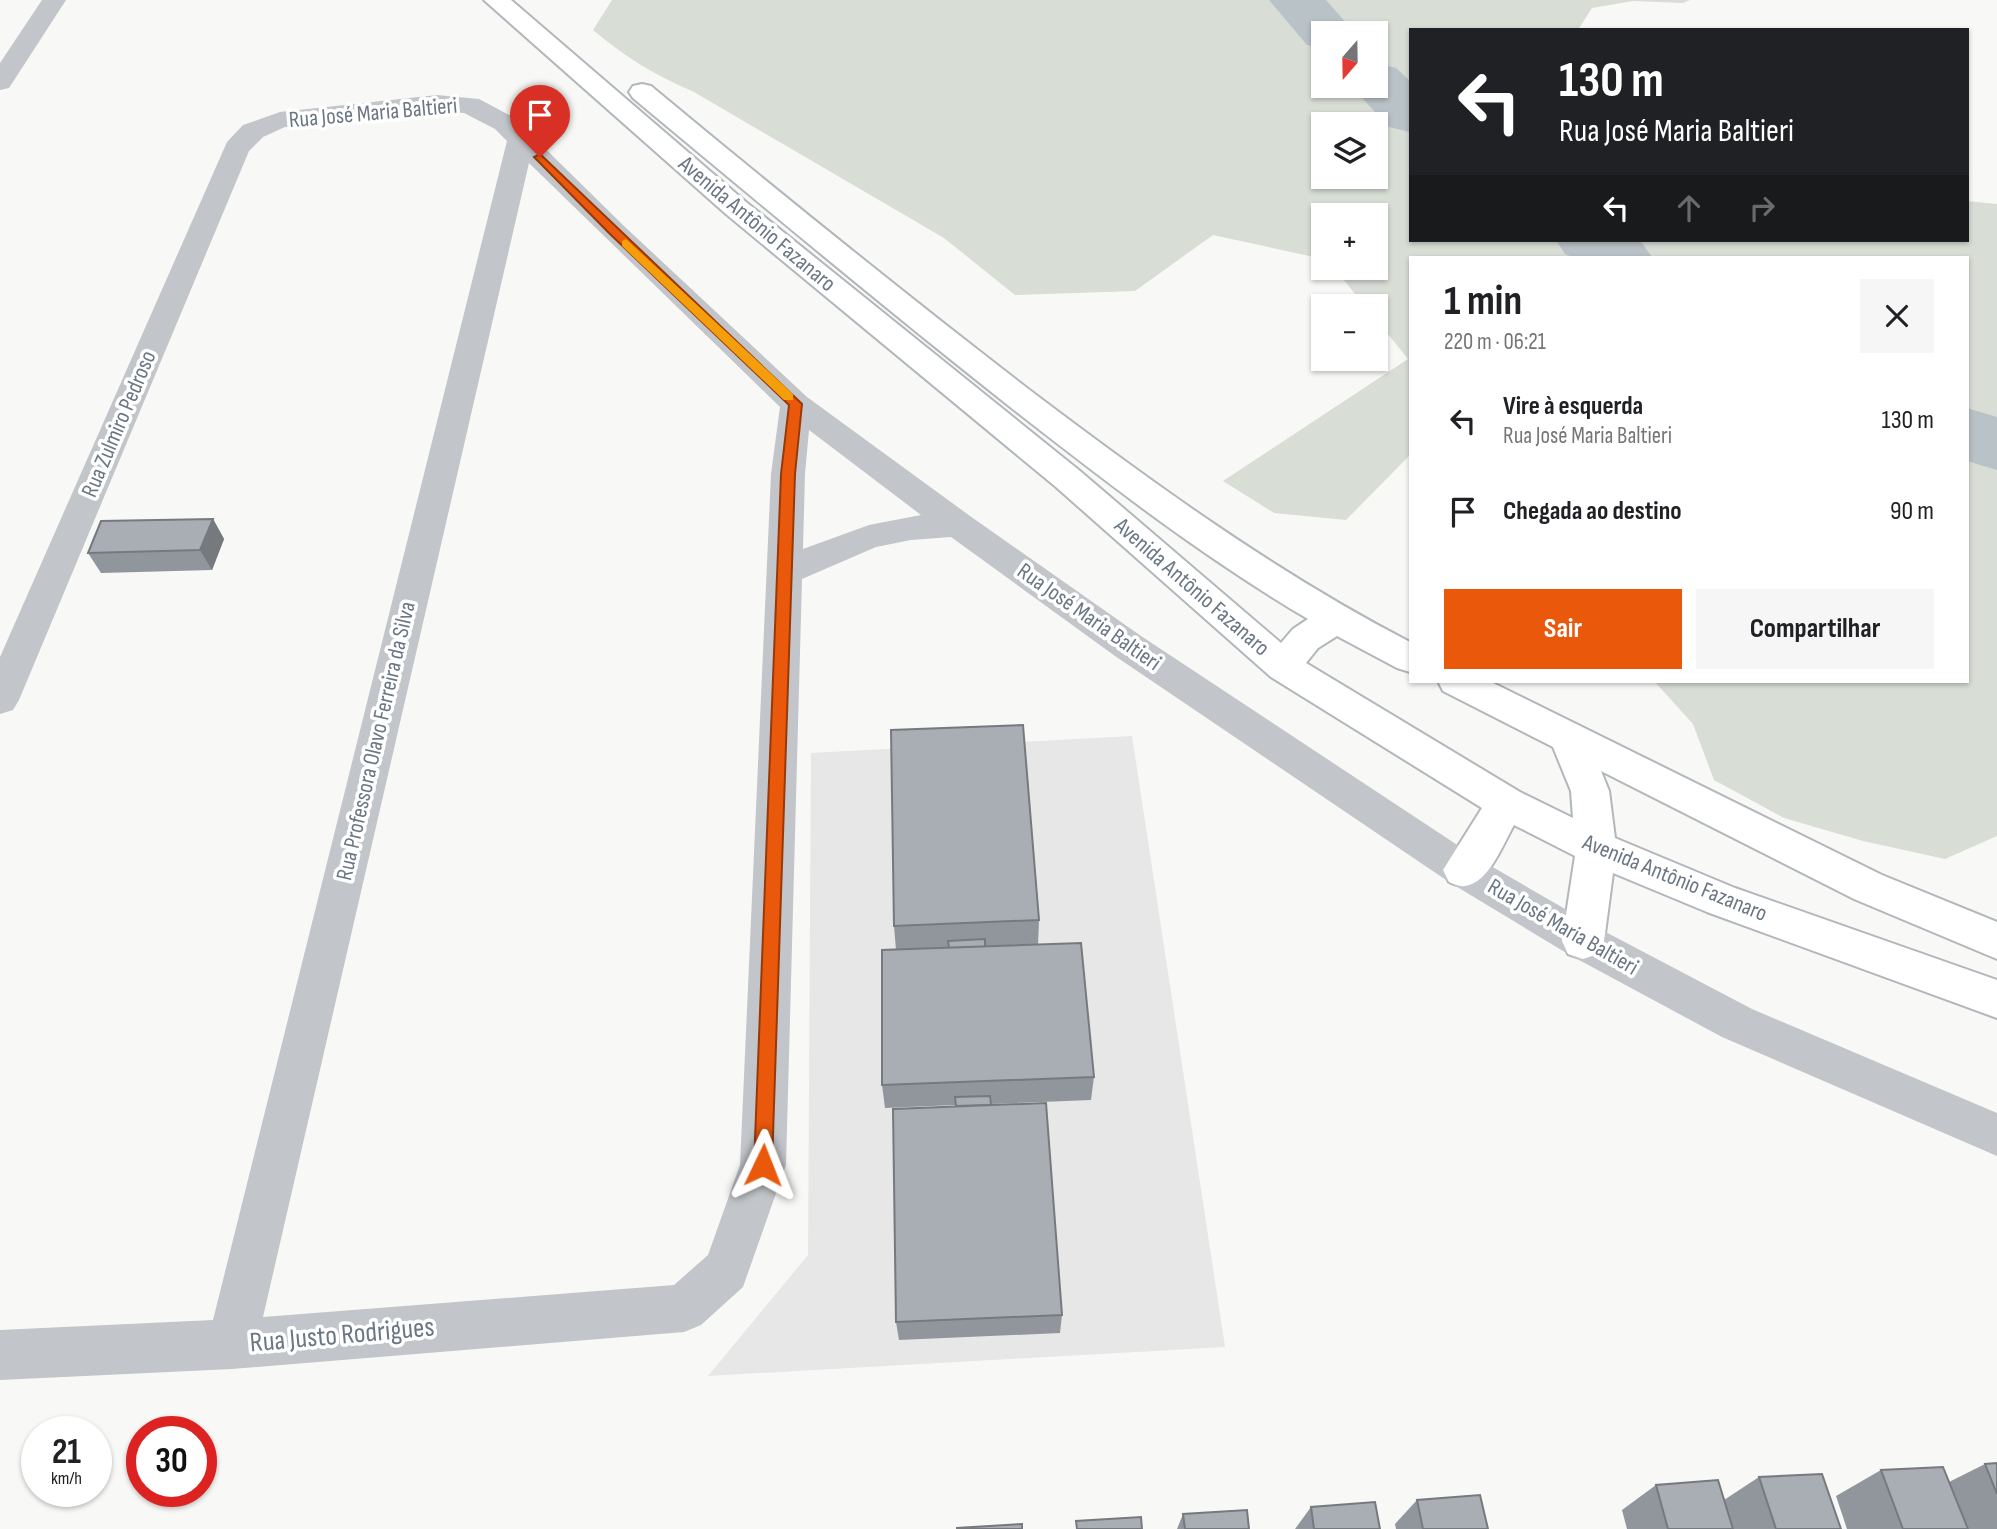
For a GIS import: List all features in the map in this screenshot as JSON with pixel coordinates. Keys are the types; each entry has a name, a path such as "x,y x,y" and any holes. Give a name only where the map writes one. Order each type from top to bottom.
{"main road":[{"name":"Avenida Antônio Fazanaro","path":"496,0 736,208 1068,479 1284,667 1506,803 1595,848 1721,900 1997,999"},
{"name":"Avenida Antônio Fazanaro","path":"530,0 898,304 1132,486 1337,622 1409,658"},
{"path":"1284,667 1302,640 1316,629 1337,622"},
{"path":"1460,683 1868,887 1997,942"},
{"path":"1568,736 1590,791 1595,848 1583,941"},
{"path":"1463,870 1474,858 1506,803"}],"street":[{"path":"0,82 19,57 54,0"},
{"path":"19,57 82,0"},
{"name":"Rua José Maria Baltieri","path":"237,148 253,131 279,120 437,103 470,105 504,123 614,232 796,404 958,525 1128,646 1463,870 1583,941 1737,1023 1997,1135"},
{"name":"Rua Professora Olavo Ferreira da Silva","path":"232,1344 521,138"},
{"name":"Rua Zulmiro Pedroso","path":"0,700 237,148"},
{"path":"796,404 788,474 786,572 844,544 878,532 932,525 958,525"},
{"name":"Rua Justo Rodrigues","path":"0,1355 232,1344 684,1308 726,1270 763,1165 786,572"}],"shaded area":[{"path":"612,0 1690,0 1683,3 1633,1 1592,8 1579,28 1409,28 1409,242 1969,242 1969,201 1997,204 1997,836 1945,859 1863,841 1784,818 1714,780 1693,724 1656,683 1969,683 1969,256 1409,256 1409,456 1346,520 1274,513 1223,481 1408,359 1388,334 1388,294 1355,294 1344,280 1388,280 1388,203 1311,203 1311,256 1213,235 1135,291 1015,295 944,238 694,92 641,65 593,30"},
{"path":"1132,736 1225,1347 708,1376 808,1255 811,753"}],"building":[{"path":"213,519 200,550 88,553 101,521"},
{"path":"1023,725 1039,920 894,926 891,730"},
{"path":"985,939 985,947 949,948 948,941"},
{"path":"1081,943 1094,1077 882,1085 882,950"},
{"path":"990,1096 991,1105 956,1106 955,1097"},
{"path":"1046,1103 1062,1315 896,1322 893,1109"},
{"path":"1997,1463 1997,1494 1985,1464"},
{"path":"1943,1467 1968,1529 1903,1529 1881,1470"},
{"path":"1822,1474 1841,1529 1776,1529 1759,1477"},
{"path":"1718,1480 1733,1529 1668,1529 1656,1485"},
{"path":"1480,1495 1488,1529 1423,1529 1417,1500"},
{"path":"1375,1502 1380,1529 1314,1529 1311,1507"},
{"path":"1247,1510 1249,1529 1185,1529 1183,1514"},
{"path":"1141,1517 1142,1529 1077,1529 1076,1521"},
{"path":"1022,1524 1022,1529 957,1529 957,1528"}],"waterway":[{"path":"1296,0 1316,21"},
{"path":"1388,92 1409,113"},
{"path":"1592,242 1617,256"},
{"path":"1969,433 1997,445"}],"slow traffic":[{"path":"626,243 788,397"}],"route":[{"path":"540,157 614,232 796,404 788,474 763,1165"}]}
